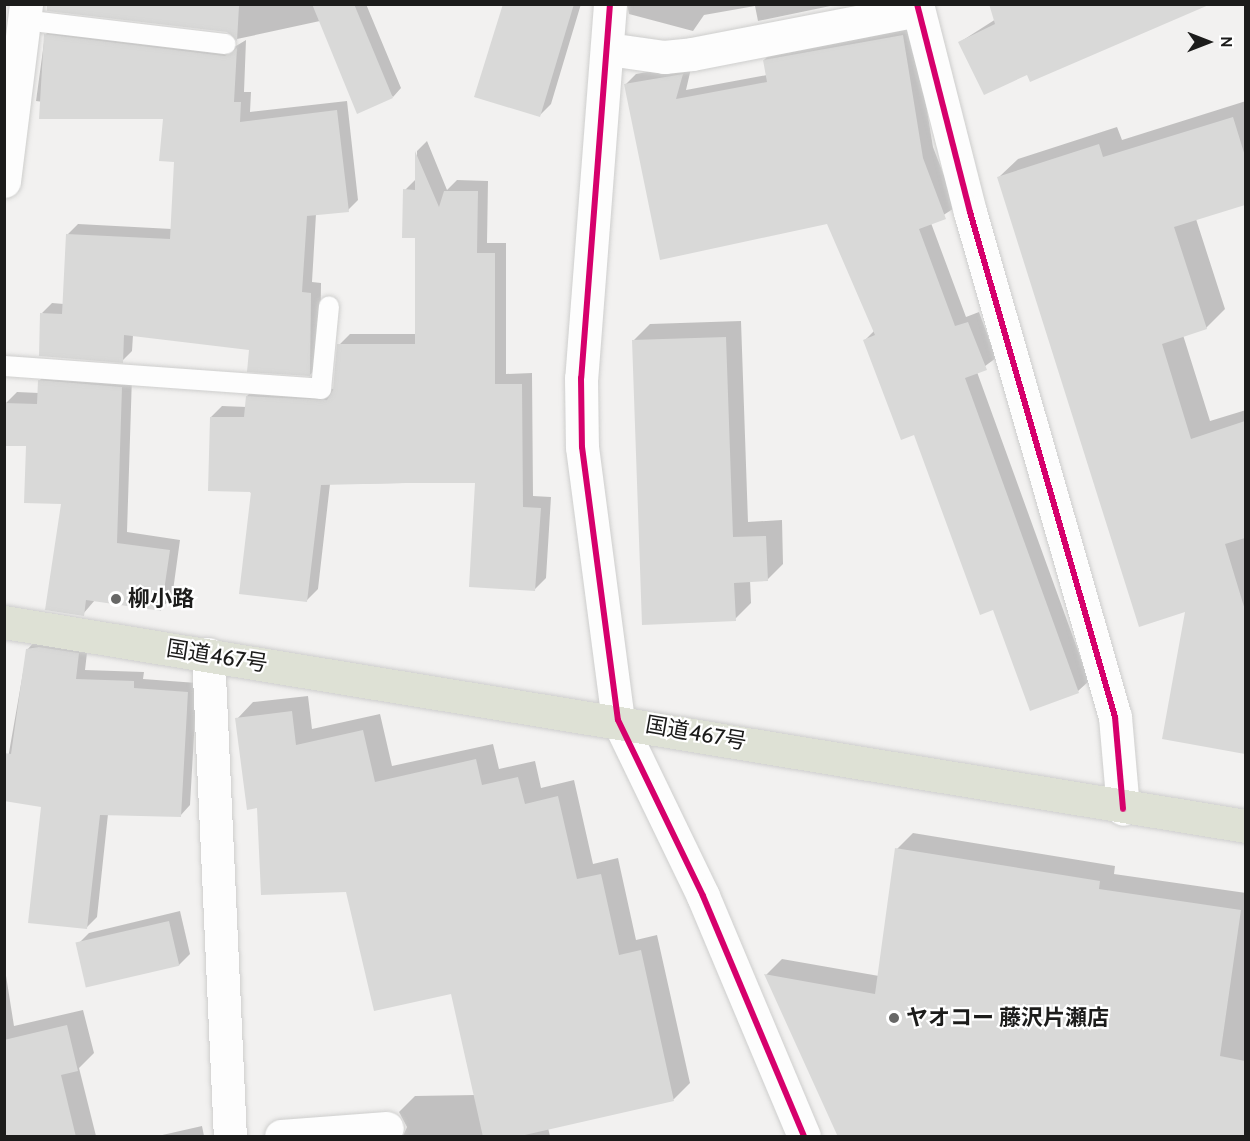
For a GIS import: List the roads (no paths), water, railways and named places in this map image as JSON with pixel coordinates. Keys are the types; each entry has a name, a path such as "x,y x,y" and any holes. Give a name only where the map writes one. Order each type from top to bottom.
{"highway":[{"name":"国道467号","path":"4,622 618,720 1123,809 1245,826"}],"street":[{"path":"610,4 581,378 582,447 618,720 703,896 804,1137"},
{"path":"608,49 664,57 692,54 917,7 1115,717 1123,809"},
{"path":"4,181 25,12"},
{"path":"208,654 230,1137"},
{"path":"281,1137 387,1128"}],"lane":[{"path":"25,12 226,44"},
{"path":"4,366 321,389 329,306"}],"place":[{"name":"柳小路","path":"116,599"},
{"name":"ヤオコー 藤沢片瀬店","path":"894,1018"}]}
